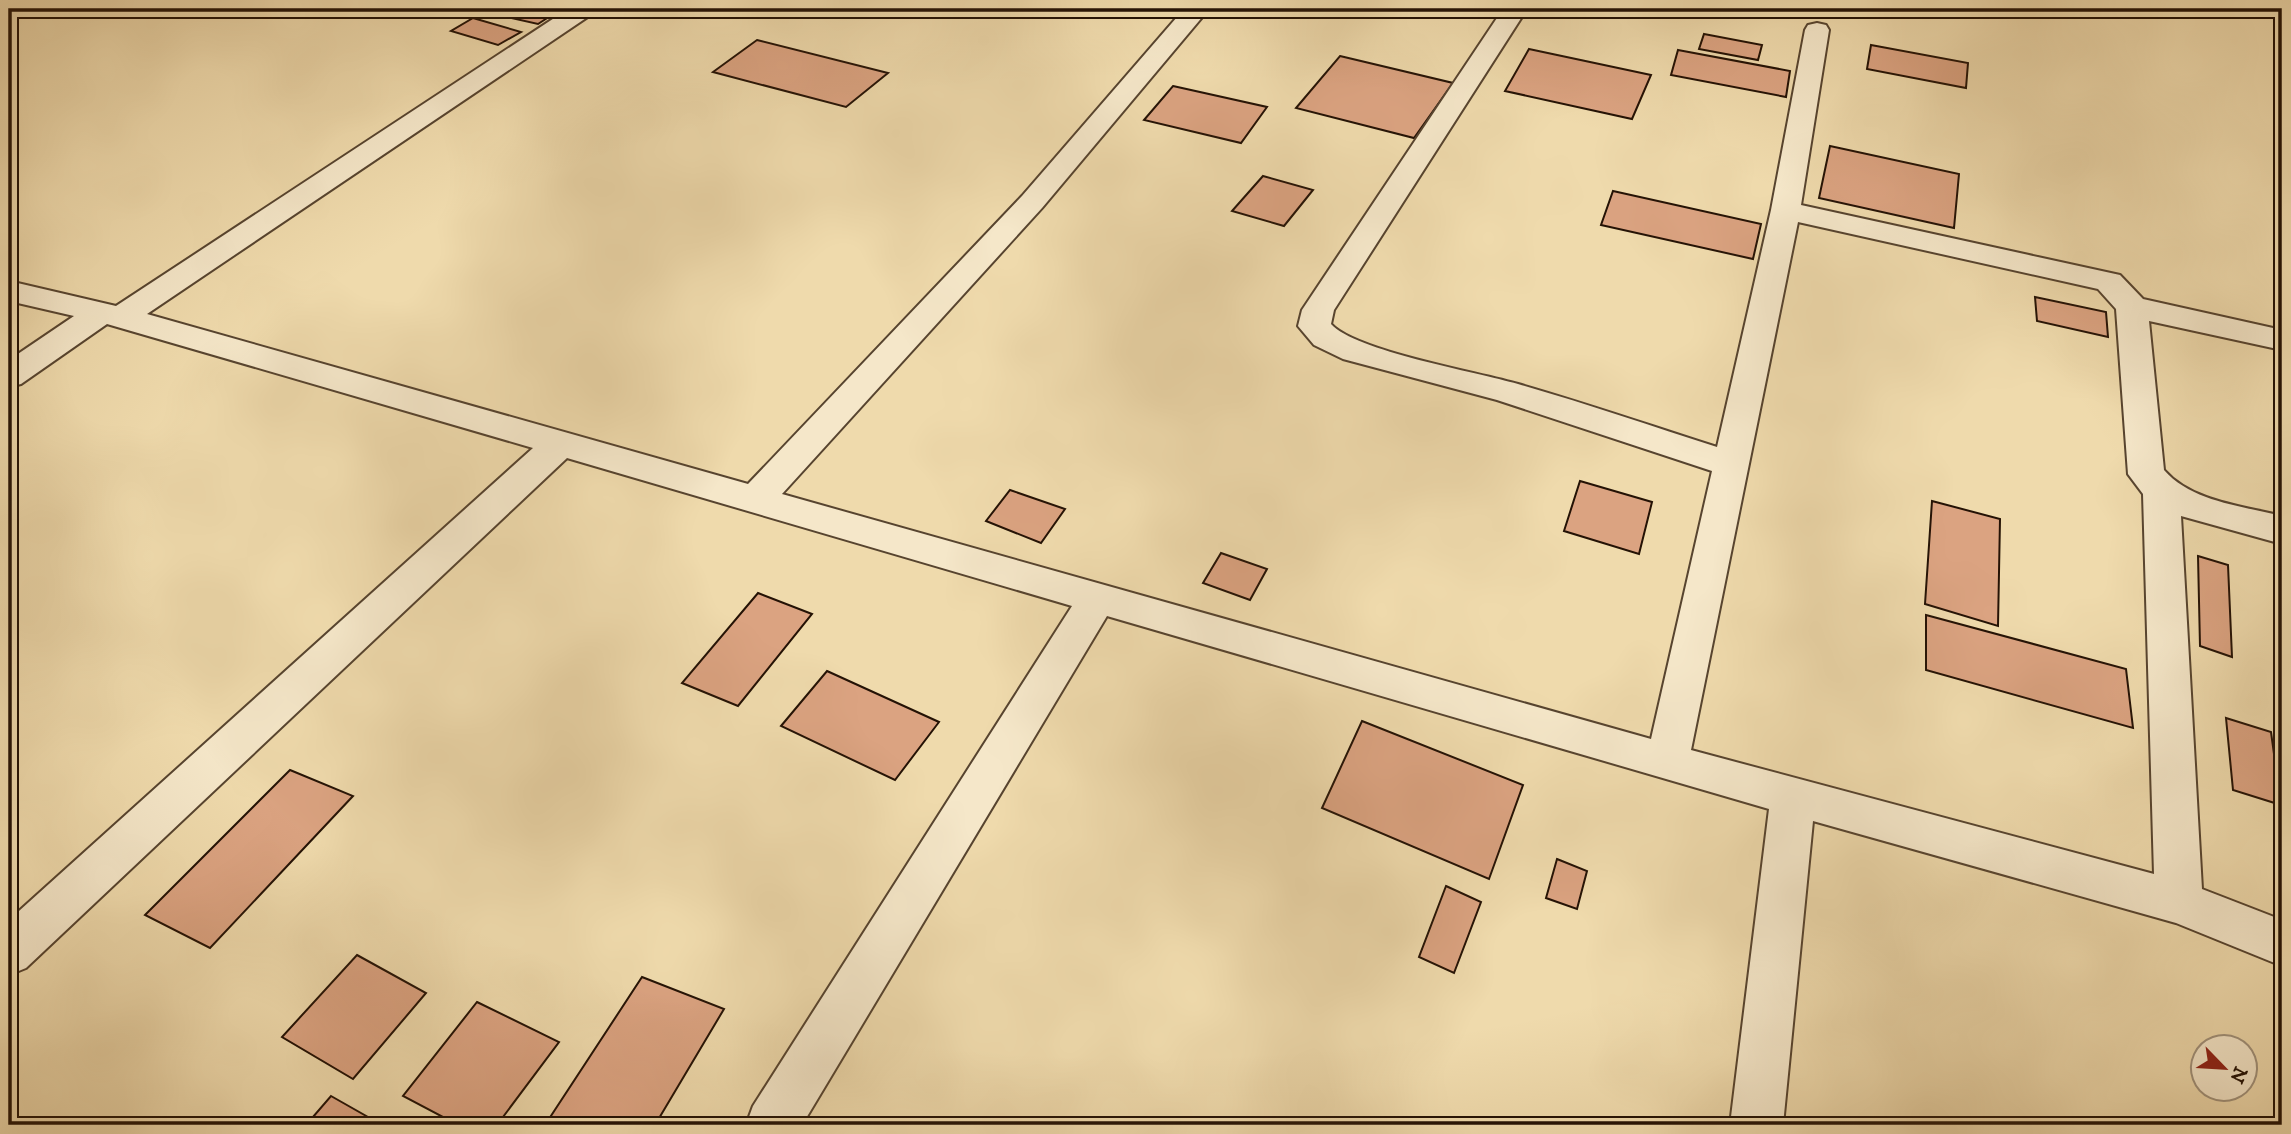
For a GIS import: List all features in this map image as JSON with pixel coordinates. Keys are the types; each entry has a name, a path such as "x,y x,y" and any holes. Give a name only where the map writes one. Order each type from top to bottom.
{"street":[{"path":"9,376 111,314 584,9"},
{"path":"756,499 1032,202 1197,9"},
{"path":"1515,9 1318,310 1314,326 1325,338 1355,352 1507,392 1731,464"},
{"path":"1667,762 1786,210 1817,30"},
{"path":"1786,210 2109,282 2132,307 2282,340"},
{"path":"9,291 111,314 1667,762 2179,902 2282,943"},
{"path":"2132,307 2146,474 2161,491 2185,504 2282,530"},
{"path":"9,952 561,443"},
{"path":"2161,491 2179,902"},
{"path":"772,1125 1098,597"},
{"path":"1756,1125 1793,796"}],"building":[{"path":"490,9 558,11 538,24 485,12"},
{"path":"473,18 521,32 498,45 451,31"},
{"path":"1704,34 1762,45 1758,60 1699,49"},
{"path":"757,40 888,73 846,107 713,72"},
{"path":"1871,45 1968,63 1966,88 1867,69"},
{"path":"1529,49 1651,75 1632,119 1505,91"},
{"path":"1678,50 1790,71 1786,97 1671,75"},
{"path":"1340,56 1453,83 1414,138 1296,108"},
{"path":"1173,86 1267,107 1241,143 1144,120"},
{"path":"1830,146 1959,174 1954,228 1819,198"},
{"path":"1263,176 1313,190 1284,226 1232,211"},
{"path":"1613,191 1761,224 1753,259 1601,225"},
{"path":"2035,297 2106,312 2108,337 2037,321"},
{"path":"1580,481 1652,502 1639,554 1564,531"},
{"path":"1010,490 1065,509 1041,543 986,521"},
{"path":"1932,501 2000,519 1998,626 1925,604"},
{"path":"1221,553 1267,569 1250,600 1203,583"},
{"path":"2198,556 2228,565 2232,657 2200,646"},
{"path":"758,593 812,614 738,706 682,683"},
{"path":"1926,615 2126,669 2133,728 1926,670"},
{"path":"827,671 939,722 895,780 781,726"},
{"path":"2226,718 2271,732 2281,805 2233,790"},
{"path":"1362,721 1523,785 1489,879 1322,808"},
{"path":"290,770 353,796 210,948 145,915"},
{"path":"1557,859 1587,871 1577,909 1546,898"},
{"path":"1446,886 1481,902 1454,973 1419,957"},
{"path":"357,955 426,993 353,1079 282,1037"},
{"path":"642,977 724,1009 655,1125 545,1125"},
{"path":"477,1002 559,1042 497,1125 458,1125 403,1096"},
{"path":"331,1096 382,1125 306,1125"}]}
